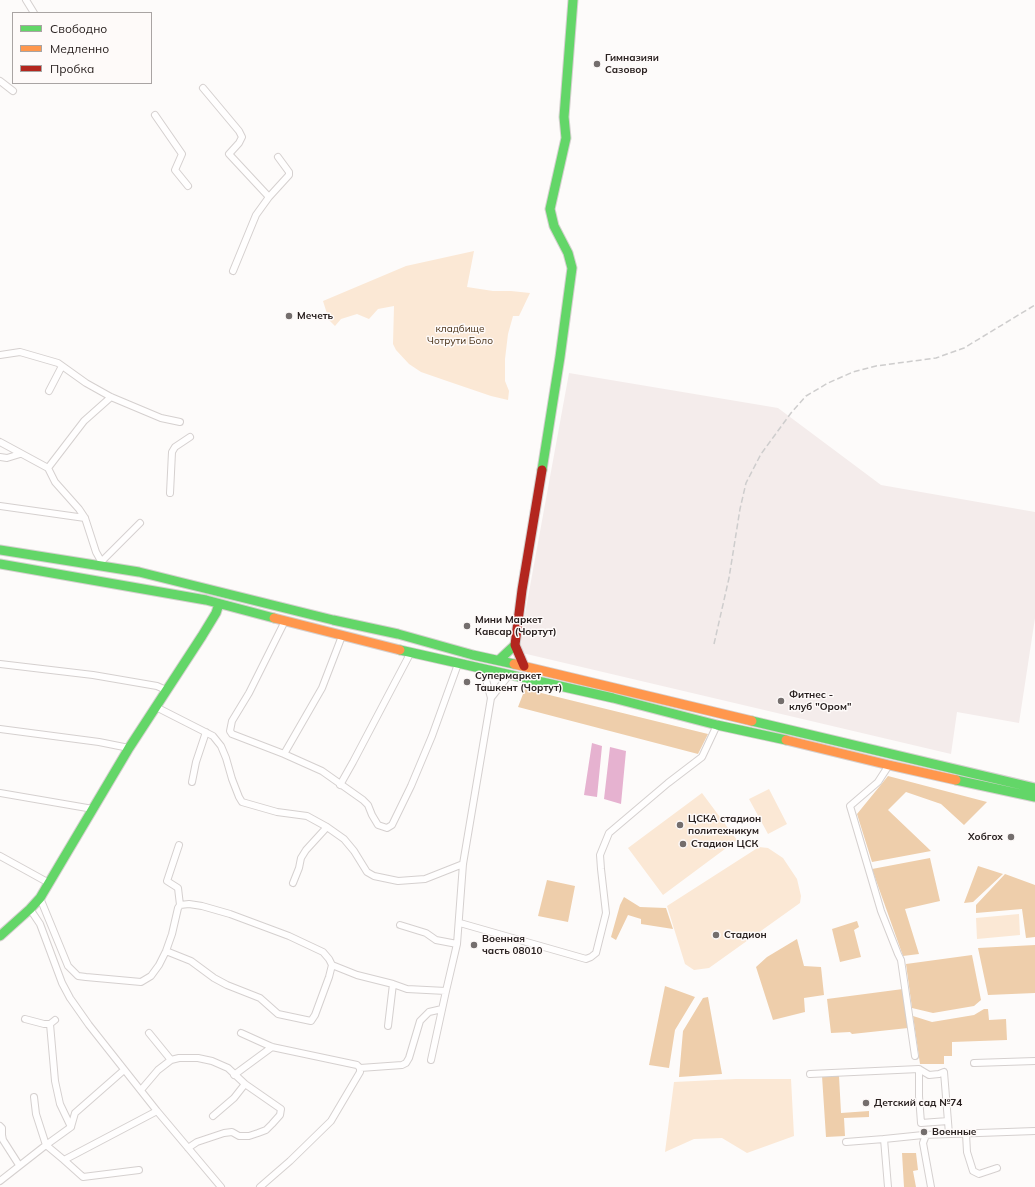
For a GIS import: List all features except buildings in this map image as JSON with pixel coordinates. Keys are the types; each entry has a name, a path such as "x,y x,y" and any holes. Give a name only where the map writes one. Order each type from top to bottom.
{"main road":[{"path":"524,666 515,645 522,590 561,353 572,268 568,253 554,226 550,208 566,138 564,117 573,0"},
{"path":"0,550 99,563 164,578 333,620 398,634 473,655 500,660 1014,786 1035,797"},
{"path":"0,564 160,591 219,604 395,649 613,698 717,725 802,743 889,765 1014,786 1035,788"},
{"path":"160,591 164,578"},
{"path":"0,936 40,898 129,748 202,636 216,613 219,604"},
{"path":"395,649 398,634"},
{"path":"500,660 515,645"},
{"path":"613,698 615,689"},
{"path":"1014,786 1035,781"}],"street":[{"path":"26,0 33,12"},
{"path":"0,80 13,91"},
{"path":"203,88 239,131 242,137 239,143 229,154 268,197"},
{"path":"155,115 182,154 182,157 174,170 188,186"},
{"path":"233,271 256,215 268,197 289,175 289,172 278,157"},
{"path":"0,355 20,352 58,364 86,383 111,397 161,418 180,422"},
{"path":"49,391 62,366"},
{"path":"48,468 84,422 111,397"},
{"path":"170,493 172,452 175,447 190,437"},
{"path":"0,442 48,468 54,482 79,509 85,518 99,563 140,523"},
{"path":"0,457 7,458 20,454"},
{"path":"0,506 85,518"},
{"path":"285,621 249,693 232,721 230,731 232,734 284,754 322,771 363,800 368,805 378,825 387,828 392,825 411,786 432,736 458,664"},
{"path":"284,754 322,688 342,636"},
{"path":"340,785 354,762 411,652"},
{"path":"0,664 93,675 157,686 166,690"},
{"path":"431,1060 457,944 460,923 463,864 491,698 483,669"},
{"path":"491,698 509,675"},
{"path":"156,707 213,736 221,746 242,802 277,812 307,816 344,839 354,851 367,872 374,876 398,881 425,879 463,864"},
{"path":"460,923 586,959 591,957 596,953 606,913 600,855 609,833 668,783 702,757 717,725"},
{"path":"0,729 99,742 129,748"},
{"path":"192,782 196,762 206,732"},
{"path":"889,765 878,782 850,806 881,911 901,960 915,1056"},
{"path":"0,793 92,809"},
{"path":"293,883 301,858 306,850 327,828"},
{"path":"40,898 68,966 78,976 86,978 140,982 151,976 160,965 172,934 180,905 178,888 167,881 179,845"},
{"path":"0,856 49,883"},
{"path":"166,951 191,961 214,978 228,985 260,998 278,1014 311,1021 315,1015 330,977 332,965 329,958 323,952 268,927 202,906 189,904 180,905"},
{"path":"30,909 40,924 62,983 70,998 89,1025 157,1112 221,1187"},
{"path":"400,925 426,933 436,940 457,944"},
{"path":"332,965 357,975 407,989 446,991"},
{"path":"388,1026 393,984"},
{"path":"241,1033 272,1046 357,1065 360,1068 402,1065 406,1063 409,1058 420,1021 429,1012 442,1009"},
{"path":"26,1020 44,1024 53,1022 55,1081 60,1104 71,1127"},
{"path":"149,1033 171,1060"},
{"path":"234,1075 272,1046"},
{"path":"141,1090 158,1070 171,1060 179,1058 198,1058 212,1061 228,1068 245,1084 281,1109 280,1114 266,1130 249,1136 239,1136 232,1132 224,1133 197,1142 188,1148"},
{"path":"974,1063 1035,1061"},
{"path":"260,1187 290,1161 331,1121 360,1072 360,1068"},
{"path":"919,1069 921,1123 948,1121"},
{"path":"810,1074 919,1069 929,1075 944,1072 949,1134"},
{"path":"0,1181 19,1165 71,1127 75,1113 124,1070"},
{"path":"213,1116 234,1098 245,1084"},
{"path":"34,1097 36,1114 46,1145 83,1177 139,1170"},
{"path":"64,1160 157,1112"},
{"path":"0,1126 2,1128 3,1140 19,1165"},
{"path":"846,1142 926,1135 1035,1131"},
{"path":"966,1134 967,1152 970,1163 975,1172 979,1174 997,1168"},
{"path":"926,1135 923,1143 931,1187"},
{"path":"884,1139 888,1187"}],"shaded area":[{"path":"569,373 778,408 881,485 1035,512 1035,618 1019,723 957,712 951,754 518,652"},
{"path":"525,689 708,734 698,754 518,707"},
{"path":"592,743 602,746 597,797 584,795"},
{"path":"610,747 626,751 621,804 604,799"},
{"path":"888,776 987,802 964,825 941,804 906,792 888,810 931,851 872,862 857,814"},
{"path":"930,858 940,901 905,909 919,954 903,956 872,869"},
{"path":"978,866 1003,874 973,902 964,903"},
{"path":"1005,874 1035,885 1035,937 1026,938 1022,909 976,913 976,905"},
{"path":"547,880 575,886 568,922 538,916"},
{"path":"624,897 640,907 666,908 673,929 641,924 641,919 628,915 616,940 611,937 620,905"},
{"path":"857,921 859,927 854,930 861,957 840,962 832,929"},
{"path":"797,939 804,966 821,967 824,995 804,998 805,1012 773,1020 756,967 767,957"},
{"path":"1035,945 1035,993 988,995 978,948"},
{"path":"972,955 981,1000 974,1006 933,1013 912,1008 906,964"},
{"path":"665,986 695,997 675,1030 669,1068 649,1065"},
{"path":"903,989 908,1028 852,1034 850,1032 831,1033 827,999"},
{"path":"708,997 722,1074 679,1077 683,1031 703,998"},
{"path":"984,1009 988,1009 989,1020 1006,1019 1007,1040 952,1042 952,1056 944,1056 944,1064 920,1064 913,1016 932,1022 974,1015"},
{"path":"822,1076 839,1076 841,1113 869,1111 869,1117 844,1118 845,1136 826,1137"},
{"path":"902,1153 916,1153 918,1170 913,1171 916,1187 904,1187"}],"green space":[{"name":"кладбище Чотрути Боло","path":"474,251 467,287 493,291 530,293 519,316 513,316 508,334 505,359 505,381 509,391 508,400 491,396 421,372 409,364 396,350 393,344 394,306 378,309 369,319 357,314 341,319 335,326 329,320 323,301 406,266"},
{"path":"769,789 787,824 768,834 749,799"},
{"name":"Стадион ЦСК","path":"702,793 737,840 663,895 628,848"},
{"name":"Стадион","path":"759,847 768,848 783,858 797,879 801,896 800,903 709,968 694,970 685,964 667,906"},
{"path":"1019,914 1020,935 977,939 976,918"},
{"path":"736,1079 791,1079 794,1136 747,1153 722,1138 694,1139 665,1152 674,1082"}],"railway":[{"path":"714,644 729,578 740,509 746,483 761,454 791,413 806,396 828,383 853,372 876,366 936,358 964,348 1035,305"}],"traffic: fast":[{"path":"542,470 560,357 572,268 568,253 554,226 550,209 566,138 564,117 573,0"},
{"path":"0,550 139,572 333,620 398,634 473,655 514,664"},
{"path":"0,564 206,600 274,618"},
{"path":"0,936 40,898 129,748 202,636 216,613 219,604"},
{"path":"499,660 515,645"},
{"path":"400,650 613,698 717,725 786,740"},
{"path":"752,721 1035,788"},
{"path":"956,780 1035,797"}],"traffic: slow":[{"path":"274,618 400,650"},
{"path":"514,664 752,721"},
{"path":"786,740 956,780"}],"traffic: jam":[{"path":"524,666 515,645 522,590 542,470"}],"place":[{"name":"Гимназияи Сазовор","path":"597,64"},
{"name":"Мечеть","path":"289,316"},
{"name":"Мини Маркет Кавсар (Чортут)","path":"467,626"},
{"name":"Супермаркет Ташкент (Чортут)","path":"467,682"},
{"name":"Фитнес - клуб \"Ором\"","path":"781,701"},
{"name":"ЦСКА стадион политехникум","path":"680,825"},
{"name":"Хобгох","path":"1011,837"},
{"name":"Стадион ЦСК","path":"683,844"},
{"name":"Стадион","path":"716,935"},
{"name":"Военная часть 08010","path":"474,945"},
{"name":"Детский сад №74","path":"866,1103"},
{"name":"Военные","path":"924,1132"}]}
